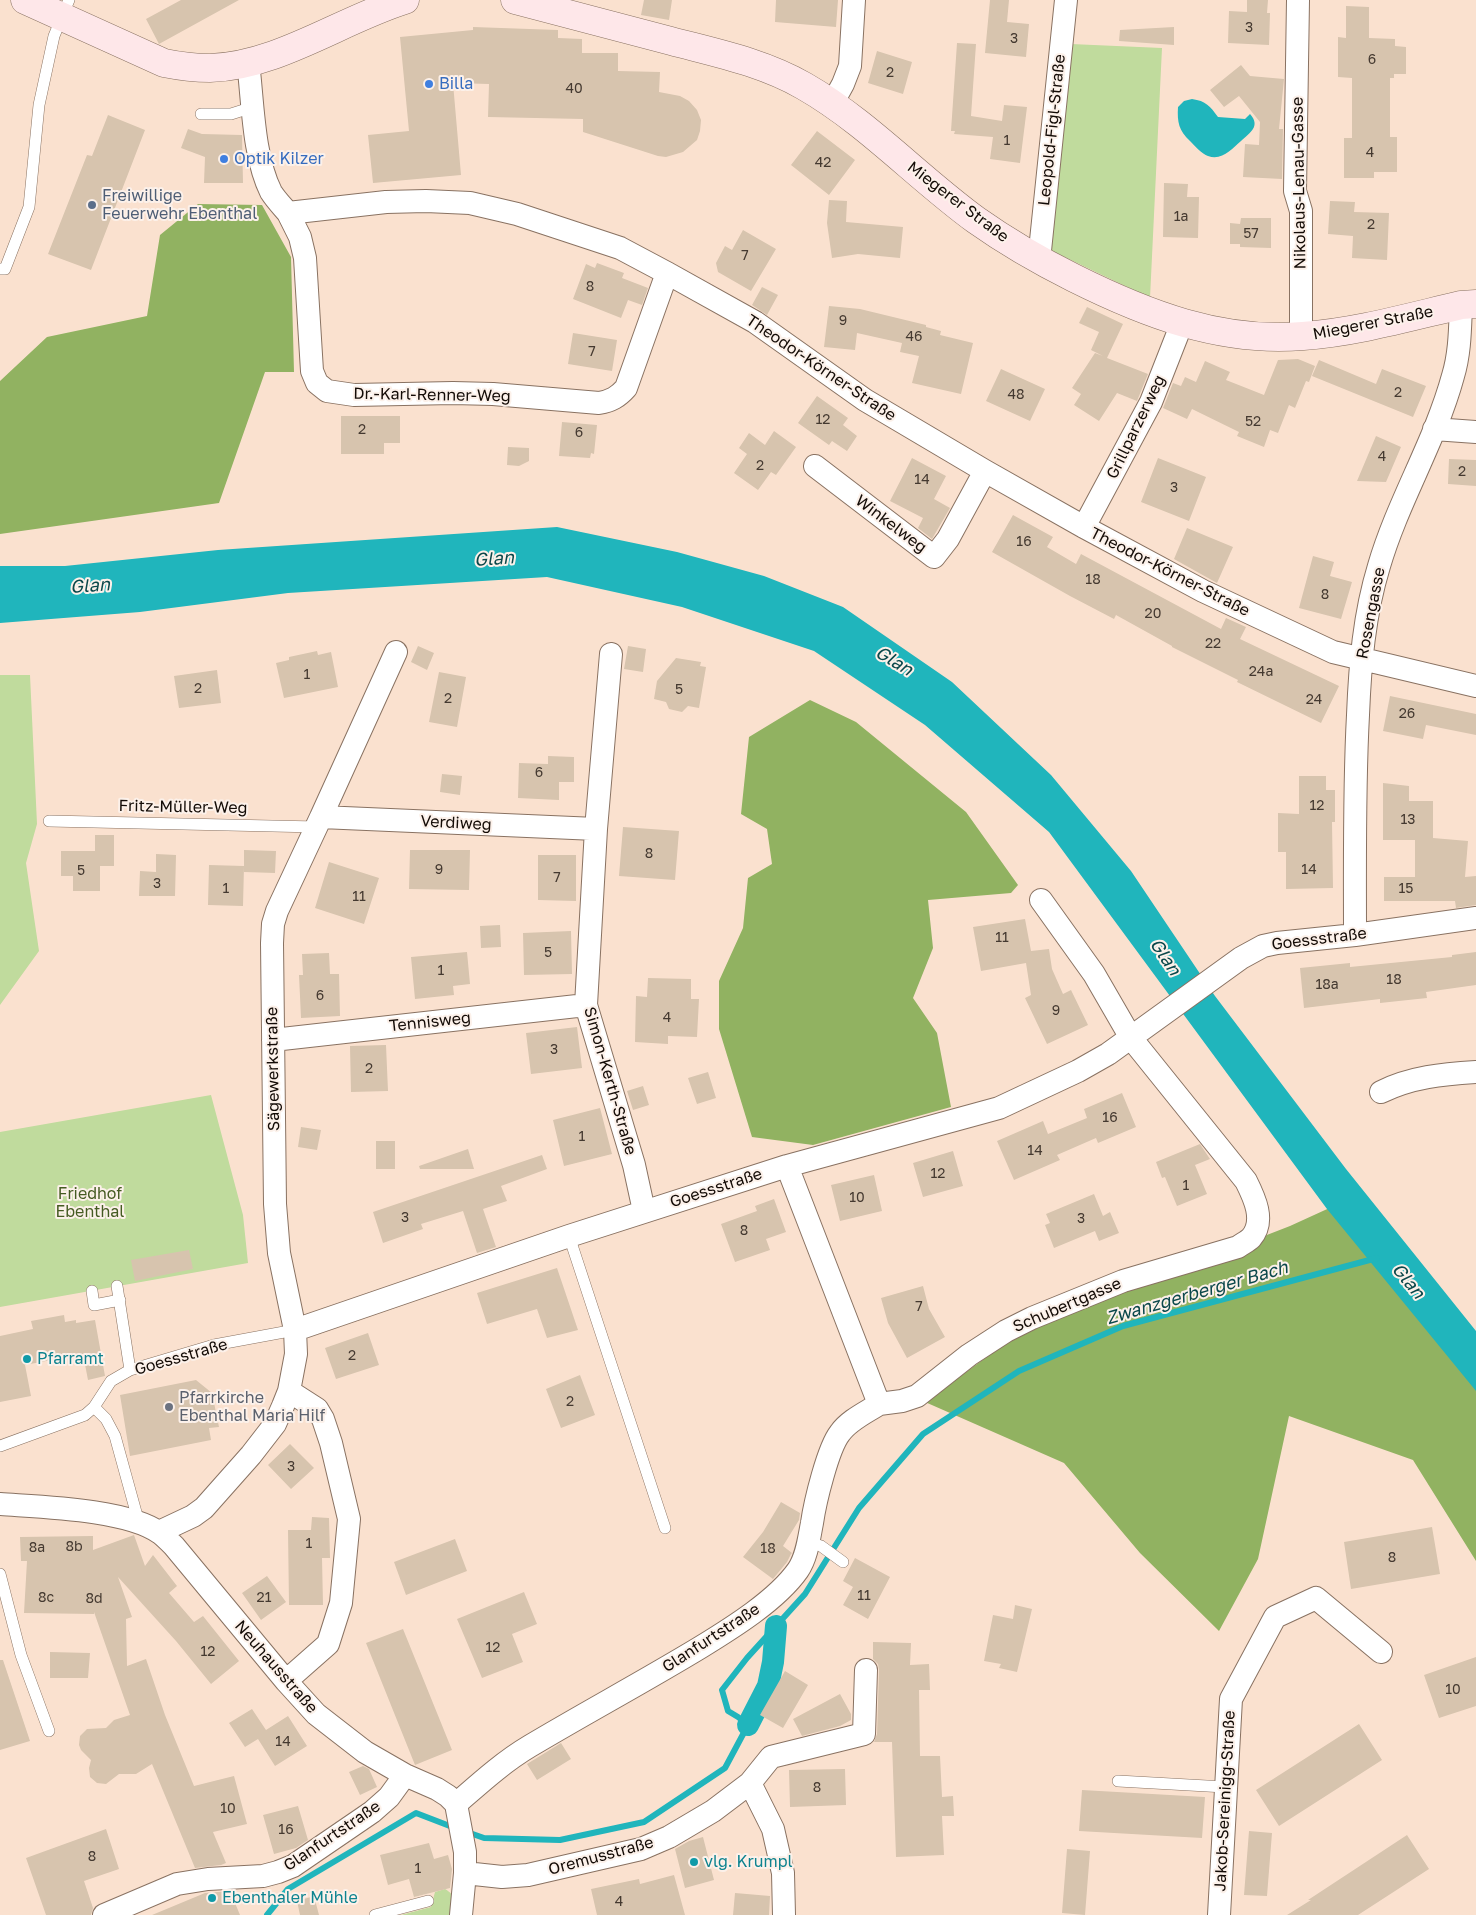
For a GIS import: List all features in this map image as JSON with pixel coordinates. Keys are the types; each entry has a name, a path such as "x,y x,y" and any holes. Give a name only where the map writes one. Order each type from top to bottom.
{"main road":[{"path":"25,0 65,8 164,63 212,68 248,62 277,53 398,1"},
{"name":"Miegerer Straße","path":"515,0 740,58 779,73 805,86 832,104 976,220 1040,260 1143,310 1203,330 1229,334 1301,337 1351,330 1469,304"}],"street":[{"path":"832,104 850,66 854,0"},
{"name":"Leopold-Figl-Straße","path":"1040,260 1066,0"},
{"name":"Nikolaus-Lenau-Gasse","path":"1298,0 1296,191 1301,210 1301,337"},
{"path":"248,62 259,158 272,194 288,213"},
{"name":"Theodor-Körner-Straße","path":"288,213 386,202 470,203 517,214 620,248 667,272 754,322 865,400 1084,527 1203,591 1332,652 1476,686"},
{"name":"Dr.-Karl-Renner-Weg","path":"288,213 300,237 305,258 312,371 317,383 327,391 345,394 477,393 599,403 610,401 619,396 626,388 667,272"},
{"name":"Rosengasse","path":"1355,934 1355,772 1361,660 1371,597 1379,566 1453,377 1469,304"},
{"name":"Grillparzerweg","path":"1084,527 1151,402 1182,323"},
{"path":"1434,429 1476,432"},
{"name":"Winkelweg","path":"815,466 934,557 948,539 986,471"},
{"path":"319,822 396,652"},
{"path":"596,830 611,654"},
{"name":"Verdiweg","path":"319,822 596,830"},
{"name":"Sägewerkstraße","path":"295,1330 284,1279 275,1195 272,943 273,924 284,894 319,822"},
{"name":"Simon-Kerth-Straße","path":"596,830 586,1005 634,1165 644,1211"},
{"path":"1041,900 1094,974 1131,1038"},
{"name":"Goessstraße","path":"295,1330 644,1211 787,1166 1000,1108 1078,1071 1108,1054 1241,958 1263,946 1476,918"},
{"name":"Tennisweg","path":"273,1040 586,1005"},
{"name":"Schubertgasse","path":"879,1404 902,1401 917,1396 969,1356 1006,1331 1032,1318 1123,1281 1238,1247 1251,1238 1258,1214 1256,1202 1246,1181 1131,1038"},
{"path":"1381,1092 1397,1084 1417,1078 1476,1072"},
{"path":"787,1166 879,1404"},
{"path":"159,1532 193,1516 213,1499 275,1424 289,1392 296,1354 295,1330"},
{"path":"286,1681 328,1644 341,1603 349,1519 331,1443 323,1419 317,1409 289,1392"},
{"name":"Glanfurtstraße","path":"457,1807 505,1763 528,1747 662,1671 738,1624 779,1590 798,1570 814,1544 814,1508 831,1450 839,1433 847,1425 879,1404"},
{"name":"Neuhausstraße","path":"0,1504 65,1509 115,1517 139,1523 159,1532 174,1546 286,1681 316,1714 365,1752 405,1775 437,1789 448,1796 457,1807"},
{"name":"Jakob-Sereinigg-Straße","path":"1219,1915 1231,1700 1275,1616 1316,1598 1381,1652"},
{"name":"Oremusstraße","path":"465,1863 502,1877 528,1875 641,1849 669,1837 713,1811 750,1783 771,1757 864,1734 866,1670"},
{"name":"Glanfurtstraße","path":"104,1915 177,1884 208,1879 263,1876 293,1866 372,1812 389,1797 405,1775"},
{"path":"750,1783 773,1830 784,1873 784,1915"},
{"path":"457,1807 465,1863 461,1915"}],"lane":[{"path":"0,269 5,269 29,207 39,105 54,36 65,8"},
{"path":"201,114 230,114 253,107"},
{"name":"Fritz-Müller-Weg","path":"49,821 319,822"},
{"path":"569,1236 665,1528"},
{"path":"117,1286 130,1370"},
{"path":"92,1291 94,1305 120,1300"},
{"name":"Goessstraße","path":"0,1446 84,1415 94,1407 112,1381 130,1370 214,1345 295,1330"},
{"path":"94,1407 106,1419 115,1436 139,1523"},
{"path":"814,1544 840,1560"},
{"path":"0,1574 21,1655 49,1731"},
{"path":"1118,1781 1225,1787"},
{"path":"375,1915 428,1901"}],"green space":[{"path":"1071,44 1162,48 1150,298 1050,250"},
{"path":"198,204 262,205 291,257 294,372 265,372 219,503 0,534 0,381 47,337 147,316 160,235"},
{"path":"0,675 30,675 37,824 26,863 39,951 0,1005"},
{"path":"810,700 856,722 966,812 1018,885 1011,893 928,900 933,948 913,998 937,1033 951,1107 813,1145 752,1137 719,1029 719,981 743,928 748,878 772,864 767,829 741,814 749,737"},
{"name":"Friedhof Ebenthal","path":"211,1095 243,1215 248,1263 0,1307 0,1132"},
{"path":"1336,1205 1476,1372 1476,1561 1413,1460 1289,1416 1258,1559 1219,1631 1140,1553 1064,1463 925,1402 1025,1329 1290,1226"},
{"path":"445,1889 453,1895 454,1900 454,1910 449,1915 401,1915 431,1907 435,1892"}],"water":[{"path":"1192,99 1207,105 1218,117 1245,119 1250,114 1254,122 1253,129 1222,156 1213,157 1206,155 1186,137 1178,122 1178,107 1184,101"},
{"name":"Glan","path":"557,527 677,552 764,576 843,607 952,682 1051,775 1131,871 1215,996 1346,1169 1476,1331 1476,1391 1327,1209 1049,832 925,725 814,651 682,607 547,577 288,593 140,612 0,623 0,566 65,566 218,550"}],"building":[{"path":"181,0 239,0 159,44 146,19"},
{"path":"644,0 672,0 669,20 641,15"},
{"path":"776,0 838,0 836,27 775,22"},
{"path":"990,0 1009,0 1007,22 1029,24 1026,57 985,53"},
{"path":"1247,0 1268,0 1267,13 1270,13 1269,45 1228,43 1229,11 1247,12"},
{"path":"1346,6 1369,7 1369,38 1395,39 1395,46 1406,47 1406,74 1394,74 1394,78 1390,78 1390,137 1397,137 1397,172 1374,172 1374,178 1344,178 1344,138 1352,138 1352,78 1338,77 1338,37 1346,38"},
{"path":"473,27 558,30 558,38 582,39 582,53 618,53 618,71 660,72 659,92 680,96 689,101 697,110 701,120 697,140 683,152 666,157 583,132 583,119 488,117 489,84 453,83 461,175 373,183 368,135 409,131 400,37 473,30"},
{"path":"1174,27 1174,45 1119,41 1120,30"},
{"path":"957,43 976,44 971,116 1002,121 1004,105 1027,107 1020,163 990,159 993,137 954,134 955,131 951,131"},
{"path":"877,51 912,62 903,94 868,83"},
{"path":"1241,65 1250,76 1284,79 1279,129 1283,129 1282,179 1243,177 1245,144 1259,145 1260,122 1239,96 1224,107 1210,90"},
{"name":"Freiwillige Feuerwehr Ebenthal","path":"108,115 145,130 91,270 48,254 87,155 92,156"},
{"name":"Optik Kilzer","path":"188,129 202,134 242,135 243,183 204,183 205,157 181,148"},
{"path":"817,131 855,160 829,195 791,165"},
{"path":"1164,183 1188,184 1187,197 1199,197 1198,238 1163,237"},
{"path":"829,200 847,201 846,222 903,227 900,258 858,254 832,258 827,223"},
{"path":"1330,201 1355,202 1354,212 1389,213 1387,260 1352,258 1353,236 1328,234"},
{"path":"1241,218 1271,218 1271,248 1240,247 1240,244 1230,244 1230,223 1240,224"},
{"path":"743,230 776,249 751,291 718,272 716,263 725,246 732,250"},
{"path":"597,263 624,273 622,278 648,288 642,305 628,300 621,318 573,299 586,264 595,268"},
{"path":"762,287 778,295 767,315 752,305"},
{"path":"829,306 860,309 926,325 926,327 941,331 940,335 973,343 961,394 912,383 919,356 900,352 902,343 857,333 855,350 824,347"},
{"path":"1087,307 1123,324 1107,358 1148,374 1137,401 1117,393 1099,421 1074,405 1081,394 1072,388 1095,353 1103,356 1091,350 1099,332 1079,323"},
{"path":"573,333 617,340 612,371 568,364"},
{"path":"1298,359 1315,366 1309,382 1306,381 1295,408 1289,405 1278,433 1270,430 1264,447 1237,436 1239,432 1192,409 1187,419 1163,408 1173,383 1181,386 1185,377 1196,382 1205,361 1230,372 1226,380 1264,395 1278,360"},
{"path":"1319,360 1376,384 1382,369 1426,386 1413,417 1312,376"},
{"path":"1001,369 1045,389 1030,421 986,401"},
{"path":"817,396 848,418 843,425 857,436 847,451 832,441 829,445 798,423"},
{"path":"341,416 400,416 400,443 384,443 384,454 341,454"},
{"path":"562,422 597,425 594,454 591,453 590,458 559,456"},
{"path":"774,431 796,447 776,475 771,472 758,490 734,473 747,454 739,448 749,433 765,445"},
{"path":"1376,436 1401,447 1386,482 1357,481"},
{"path":"508,447 529,448 529,461 519,466 507,465"},
{"path":"912,458 946,476 934,499 950,508 932,539 918,528 923,518 890,501"},
{"path":"1158,458 1206,477 1189,521 1141,502"},
{"path":"1449,459 1476,460 1476,486 1448,484"},
{"path":"1013,515 1053,537 1047,547 1076,564 1081,554 1221,629 1226,618 1246,627 1240,639 1339,686 1321,723 1237,682 1238,680 1172,647 1116,615 1114,619 992,552"},
{"path":"1187,528 1233,547 1217,583 1174,559"},
{"path":"1313,556 1334,562 1330,576 1352,582 1341,619 1299,608"},
{"path":"418,646 434,653 427,670 411,662"},
{"path":"628,646 646,649 643,672 624,669"},
{"path":"317,651 318,655 331,652 338,687 284,698 276,663 289,660 289,657"},
{"path":"676,658 701,662 700,666 706,667 699,708 688,706 682,712 669,709 666,702 654,699 657,681"},
{"path":"217,670 221,703 179,708 174,676"},
{"path":"439,672 466,677 457,727 429,722"},
{"path":"1390,696 1476,714 1476,735 1426,725 1423,739 1383,731"},
{"path":"548,756 574,757 574,782 559,782 559,800 518,798 519,763 548,764"},
{"path":"442,774 462,776 460,795 440,792"},
{"path":"1299,776 1326,776 1326,790 1335,790 1335,822 1332,822 1333,888 1286,889 1286,852 1278,852 1278,813 1299,814"},
{"path":"1383,783 1409,786 1409,801 1433,801 1433,838 1468,841 1465,877 1476,876 1476,905 1456,908 1455,901 1384,901 1384,877 1415,877 1415,840 1383,840"},
{"path":"623,827 679,831 675,880 619,876"},
{"path":"95,835 114,835 114,866 100,866 100,891 73,891 73,876 61,876 61,851 95,851"},
{"path":"244,850 276,851 275,873 244,872"},
{"path":"410,850 470,850 469,890 409,889"},
{"path":"156,854 176,855 175,896 139,896 140,871 156,872"},
{"path":"538,855 576,855 576,901 538,900"},
{"path":"329,862 379,878 364,924 315,908"},
{"path":"209,865 244,866 243,906 208,905"},
{"path":"1025,919 1031,951 1049,949 1052,969 1063,994 1071,990 1088,1025 1047,1044 1025,998 1031,995 1026,963 981,971 973,927"},
{"path":"500,925 501,947 481,948 480,926"},
{"path":"571,931 572,974 524,975 523,933"},
{"path":"467,952 470,984 453,986 454,995 415,999 411,957"},
{"path":"1476,952 1476,985 1426,992 1427,998 1380,1003 1380,999 1304,1008 1300,968 1350,963 1350,967 1452,957 1452,955"},
{"path":"329,953 330,974 339,974 340,1016 301,1018 299,975 303,975 302,954"},
{"path":"648,978 691,979 691,999 699,999 697,1037 668,1036 668,1044 635,1042 636,996 647,997"},
{"path":"577,1027 582,1068 531,1074 526,1033"},
{"path":"386,1045 388,1091 351,1092 350,1046"},
{"path":"708,1072 716,1098 697,1104 688,1078"},
{"path":"643,1086 649,1105 633,1110 627,1091"},
{"path":"1122,1093 1136,1127 1098,1143 1096,1138 1057,1155 1060,1160 1014,1180 997,1141 1043,1121 1048,1134 1087,1118 1084,1109"},
{"path":"600,1108 612,1154 564,1166 553,1120"},
{"path":"301,1127 321,1130 317,1150 298,1147"},
{"path":"376,1141 395,1141 395,1169 376,1169"},
{"path":"1200,1144 1210,1159 1195,1165 1207,1194 1177,1206 1165,1177 1162,1178 1156,1162"},
{"path":"468,1149 474,1169 420,1169 419,1166"},
{"path":"953,1151 963,1186 923,1197 913,1163"},
{"path":"542,1155 547,1169 501,1186 507,1201 483,1209 496,1247 477,1253 463,1211 421,1224 423,1229 383,1243 373,1212"},
{"path":"874,1175 882,1211 840,1221 831,1185"},
{"path":"1094,1194 1103,1216 1110,1212 1119,1233 1099,1241 1095,1231 1054,1248 1045,1225 1050,1223 1046,1214"},
{"path":"774,1199 786,1232 766,1239 770,1250 735,1262 721,1224 757,1211 755,1206"},
{"path":"189,1250 193,1269 135,1281 131,1260"},
{"path":"557,1268 578,1330 547,1338 537,1309 487,1324 477,1293"},
{"path":"923,1286 929,1309 945,1337 907,1358 888,1323 881,1298"},
{"name":"Pfarramt","path":"64,1315 65,1322 76,1320 76,1323 95,1320 105,1376 88,1380 83,1354 25,1365 31,1396 0,1402 0,1336 33,1329 31,1321"},
{"path":"368,1333 379,1365 336,1379 325,1348"},
{"path":"580,1375 595,1415 561,1428 546,1389"},
{"name":"Pfarrkirche Ebenthal Maria Hilf","path":"196,1380 212,1393 219,1427 209,1428 211,1440 130,1456 120,1395"},
{"path":"290,1444 314,1468 291,1489 268,1465"},
{"path":"781,1502 800,1513 799,1520 783,1546 792,1553 773,1579 743,1557 763,1532"},
{"path":"312,1517 329,1518 330,1558 322,1558 323,1605 289,1605 288,1530 311,1530"},
{"path":"1432,1527 1440,1574 1351,1589 1344,1542"},
{"path":"134,1535 145,1566 153,1555 177,1586 169,1593 194,1622 203,1616 239,1661 211,1684 176,1641 118,1577 132,1617 126,1619 127,1666 146,1659 165,1715 194,1786 234,1776 247,1824 213,1832 226,1863 221,1865 195,1868 152,1764 136,1774 119,1774 106,1784 97,1783 90,1777 89,1768 91,1760 81,1750 79,1745 80,1736 87,1729 106,1728 114,1720 130,1715 94,1612 94,1614 24,1613 27,1561 21,1561 20,1537 93,1536 93,1550"},
{"path":"455,1539 467,1571 406,1595 394,1562"},
{"path":"855,1558 890,1577 868,1619 843,1605 853,1587 843,1581"},
{"path":"267,1576 286,1602 261,1620 242,1593"},
{"path":"524,1592 537,1624 512,1634 523,1662 482,1678 457,1619"},
{"path":"1015,1605 1032,1609 1017,1672 999,1668 1001,1664 984,1661 993,1615 1013,1619"},
{"path":"403,1629 452,1750 415,1765 366,1643"},
{"path":"873,1642 911,1643 910,1665 929,1664 930,1690 919,1690 920,1756 940,1756 942,1797 953,1796 954,1816 942,1816 944,1855 896,1857 892,1742 874,1742 877,1734 879,1670 878,1664 873,1659"},
{"path":"50,1652 90,1653 88,1678 50,1678"},
{"path":"1476,1657 1476,1706 1439,1718 1424,1675"},
{"path":"0,1660 3,1660 30,1741 0,1750"},
{"path":"785,1671 808,1685 783,1728 760,1715"},
{"path":"840,1694 851,1714 851,1720 840,1726 802,1736 793,1719"},
{"path":"252,1709 266,1730 288,1716 307,1746 275,1766 258,1739 245,1747 229,1723"},
{"path":"1359,1724 1382,1760 1279,1826 1256,1790"},
{"path":"561,1743 571,1759 537,1780 527,1764"},
{"path":"363,1766 369,1769 377,1787 360,1795 349,1772"},
{"path":"845,1769 846,1805 790,1807 789,1770"},
{"path":"1082,1790 1205,1797 1202,1838 1079,1831"},
{"path":"298,1806 308,1840 296,1848 274,1854 263,1815"},
{"path":"106,1829 119,1869 84,1881 93,1908 91,1915 46,1915 26,1858"},
{"path":"1249,1831 1272,1833 1267,1896 1244,1895"},
{"path":"1407,1835 1429,1869 1358,1915 1287,1915 1311,1900 1308,1900"},
{"name":"vlg. Krumpl","path":"703,1837 714,1880 685,1888 675,1849 689,1841"},
{"path":"429,1843 434,1859 448,1855 452,1869 450,1888 414,1897 409,1879 388,1885 380,1855"},
{"path":"1067,1849 1090,1851 1085,1915 1062,1913"},
{"path":"674,1875 685,1915 597,1915 591,1889 639,1879 640,1884"},
{"name":"Ebenthaler Mühle","path":"230,1891 240,1915 152,1915 205,1893"},
{"path":"735,1893 770,1896 769,1915 733,1915"},
{"path":"314,1896 319,1915 300,1915 297,1901"}],"waterway":[{"name":"Zwanzgerberger Bach","path":"467,1832 484,1838 560,1840 644,1822 725,1768 748,1725 728,1711 722,1690 747,1658 805,1594 859,1508 923,1434 1019,1371 1123,1326 1377,1258"},
{"path":"748,1725 768,1686 773,1662 776,1626"},
{"name":"Zwanzgerberger Bach","path":"267,1915 288,1889 416,1813 455,1828"}],"place":[{"name":"Billa","path":"429,84"},
{"name":"Optik Kilzer","path":"224,159"},
{"name":"Freiwillige Feuerwehr Ebenthal","path":"92,205"},
{"name":"Pfarramt","path":"27,1359"},
{"name":"Pfarrkirche Ebenthal Maria Hilf","path":"169,1407"},
{"name":"vlg. Krumpl","path":"694,1862"},
{"name":"Ebenthaler Mühle","path":"212,1898"}]}
